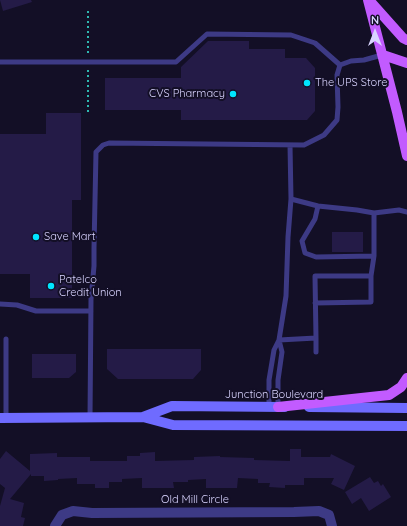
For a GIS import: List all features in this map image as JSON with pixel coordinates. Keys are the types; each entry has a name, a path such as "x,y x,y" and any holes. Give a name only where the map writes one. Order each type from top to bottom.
{"main road":[{"path":"368,0 403,38 407,40"},
{"path":"368,0 383,55 407,156"},
{"path":"383,55 407,64"},
{"path":"274,407 389,395 401,387 407,378"},
{"name":"Junction Boulevard","path":"143,417 172,406 407,408"},
{"name":"Junction Boulevard","path":"3,418 143,417 173,425 407,426"}],"street":[{"name":"Old Mill Circle","path":"55,526 62,515 73,512 319,511 329,515 332,526"}],"lane":[{"path":"0,62 176,62 207,34 290,34 315,43 340,65"},
{"path":"340,65 351,61 364,60 383,55"},
{"path":"90,418 91,311 94,266 96,152 103,145 109,143 304,145 324,135 337,120 337,75 340,65"},
{"path":"274,407 269,380 274,350 279,340 286,296 290,199 290,145"},
{"path":"290,199 318,206 374,213 399,210 407,212"},
{"path":"318,206 314,219 302,241 305,253 316,256 374,256"},
{"path":"315,303 371,302 371,276 374,256 374,213"},
{"path":"316,352 314,276 371,276"},
{"path":"0,304 17,305 36,311 91,311"},
{"path":"279,340 316,338"},
{"path":"3,418 6,339"},
{"path":"274,407 282,352 279,340"}],"building":[{"path":"0,0 31,0 32,2 3,11"},
{"name":"CVS Pharmacy","path":"208,41 249,41 249,49 285,49 285,58 306,58 315,68 315,111 307,120 181,120 181,110 105,110 105,78 181,78 181,67"},
{"name":"Save Mart","path":"46,113 81,113 81,200 72,200 72,298 30,298 30,274 0,274 0,134 46,134"},
{"path":"332,232 363,232 363,252 332,252"},
{"path":"107,349 201,349 201,370 193,379 118,379 107,369"},
{"path":"32,354 76,354 76,372 69,378 32,378"},
{"path":"290,449 301,449 301,457 330,457 331,454 355,466 344,490 331,484 334,478 304,478 304,485 285,485 285,488 269,487 270,483 258,483 258,479 238,478 237,488 206,488 206,479 188,480 188,482 173,482 174,488 142,488 142,478 122,479 122,482 109,482 109,488 95,488 95,484 77,484 77,478 44,481 44,476 31,476 31,474 10,499 24,503 21,517 25,518 23,526 0,526 0,506 5,488 0,484 0,459 6,451 30,471 30,454 57,453 57,457 90,457 90,461 127,461 127,456 140,456 140,453 155,452 155,461 194,460 194,457 220,456 254,458 254,460 290,461"},
{"path":"370,477 374,483 378,481 381,486 383,484 391,497 369,511 361,498 352,504 345,492"}],"place":[{"name":"The UPS Store","path":"307,83"},
{"name":"CVS Pharmacy","path":"233,94"},
{"name":"Save Mart","path":"36,237"},
{"name":"Patelco Credit Union","path":"51,286"}]}
